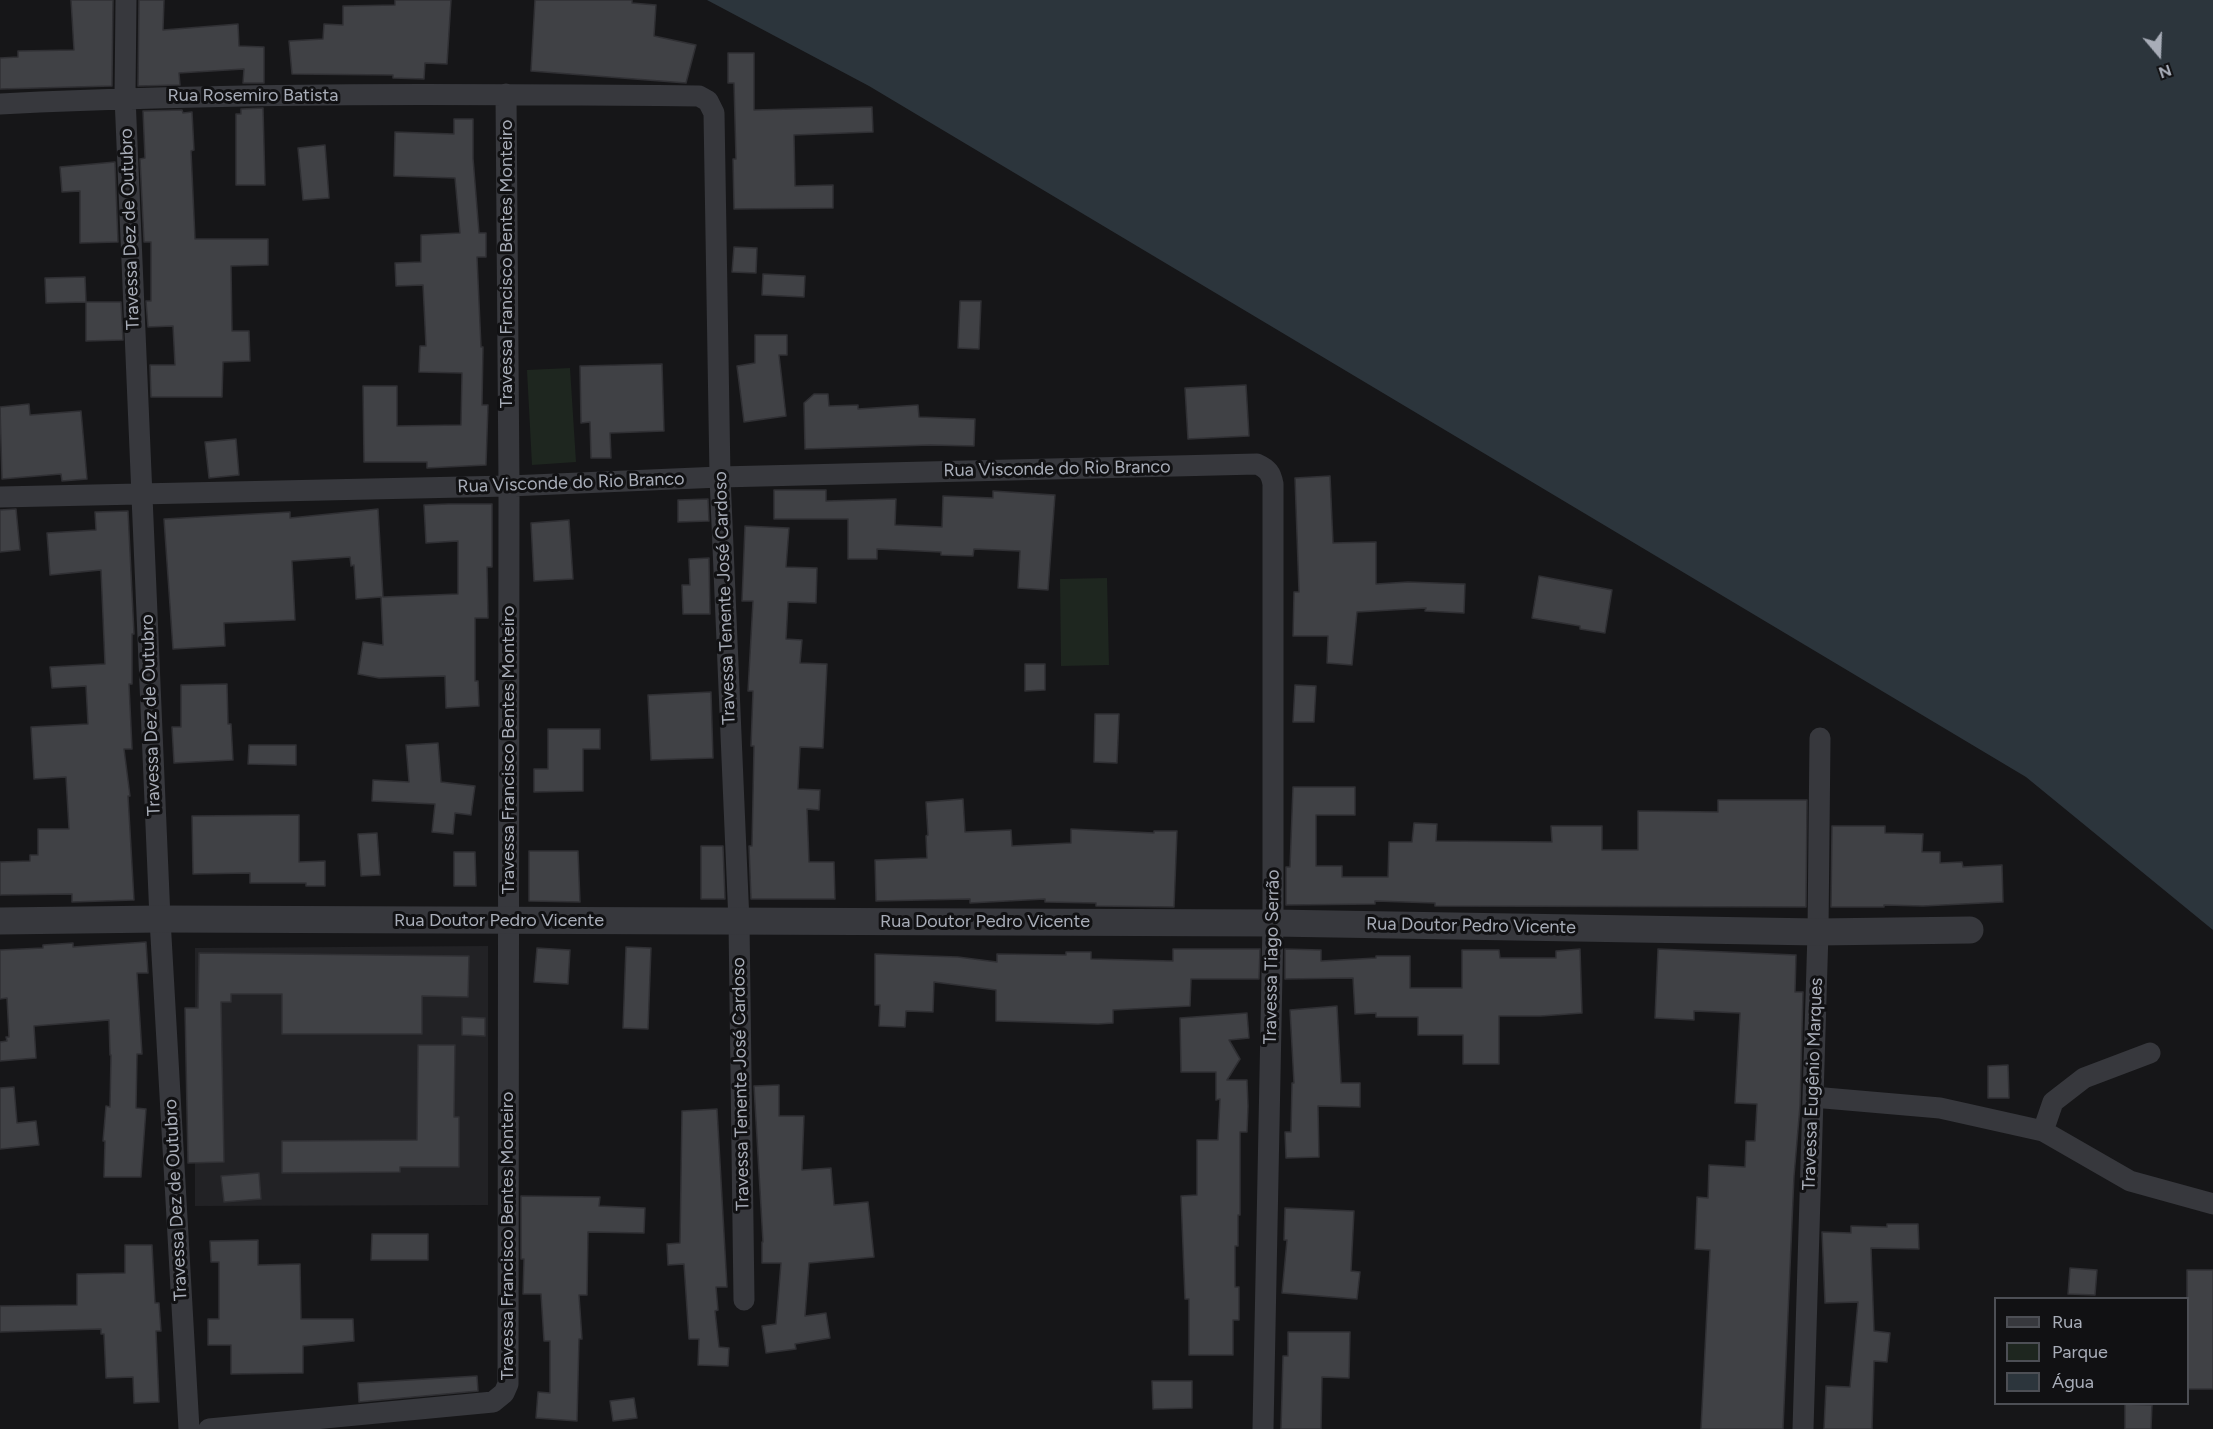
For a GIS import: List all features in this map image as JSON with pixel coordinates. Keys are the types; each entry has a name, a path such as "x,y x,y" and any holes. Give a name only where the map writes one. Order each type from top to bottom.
{"street":[{"name":"Travessa Dez de Outubro","path":"126,0 125,97 141,493 160,920 189,1429"},
{"name":"Rua Rosemiro Batista","path":"0,104 125,97 506,94"},
{"name":"Travessa Tenente José Cardoso","path":"506,94 699,96 708,100 714,113 720,477 739,922 744,1300"},
{"name":"Travessa Francisco Bentes Monteiro","path":"209,1429 469,1406 493,1402 504,1393 508,1384 509,486 506,94"},
{"name":"Rua Visconde do Rio Branco","path":"0,497 509,486 720,477 1257,464 1267,468 1273,484"},
{"name":"Travessa Tiago Serrão","path":"1263,1429 1273,923 1273,484"},
{"name":"Travessa Eugênio Marques","path":"1803,1429 1818,932 1820,738"},
{"name":"Rua Doutor Pedro Vicente","path":"0,921 1273,923 1818,932 1970,930"},
{"path":"2043,1131 2053,1102 2084,1078 2150,1053"},
{"path":"1813,1097 1940,1108 2043,1131 2130,1181 2213,1204"}],"shaded area":[{"path":"488,946 488,1205 195,1206 195,948"}],"green space":[{"path":"570,368 576,462 532,465 527,370"},
{"path":"1107,578 1109,665 1061,666 1060,579"}],"water":[{"path":"707,0 2213,0 2213,930 2026,777 869,86"}],"building":[{"path":"71,0 113,0 112,86 0,89 0,58 18,57 18,51 74,50"},
{"path":"139,0 164,0 163,30 238,24 239,46 264,47 264,83 243,83 244,69 179,73 180,85 138,86"},
{"path":"395,0 451,0 447,64 425,63 424,79 393,78 393,75 292,74 289,41 323,39 324,24 343,25 343,6 395,5"},
{"path":"535,0 632,0 632,3 656,5 654,36 696,45 686,83 531,71"},
{"path":"728,53 754,53 754,110 872,107 873,132 794,135 795,186 833,185 833,208 734,209 733,159 736,159 734,83 728,83"},
{"path":"263,108 265,185 236,185 236,114 241,114 241,109"},
{"path":"182,110 183,113 192,112 194,150 191,151 195,239 268,239 268,265 231,266 232,331 249,331 250,361 223,362 222,397 151,397 150,365 175,365 173,326 148,327 146,301 151,301 151,242 144,242 140,159 145,158 143,111"},
{"path":"454,119 473,119 473,158 479,233 486,233 486,257 477,257 481,347 483,347 482,405 488,405 486,465 427,468 427,462 364,462 363,386 397,386 397,426 461,425 462,373 419,372 420,346 426,346 423,285 396,286 395,263 421,262 421,235 460,233 455,178 394,176 395,132 454,134"},
{"path":"325,145 329,198 303,200 298,148"},
{"path":"115,162 118,242 80,243 80,191 62,192 60,167"},
{"path":"734,247 757,248 756,273 732,272"},
{"path":"763,274 805,276 804,297 762,295"},
{"path":"85,277 86,302 46,303 45,278"},
{"path":"960,301 981,301 979,349 958,348"},
{"path":"86,302 121,302 123,340 86,341"},
{"path":"755,335 787,335 787,355 779,355 786,416 744,422 737,366 755,363"},
{"path":"662,364 664,431 610,433 611,458 591,458 590,422 581,423 580,366"},
{"path":"1246,385 1249,436 1188,439 1185,388"},
{"path":"814,394 828,394 829,406 858,405 858,409 918,405 919,417 975,419 974,446 805,449 804,403"},
{"path":"29,404 30,415 81,411 87,479 62,481 61,474 2,479 0,407"},
{"path":"236,439 239,475 209,478 205,442"},
{"path":"1330,476 1333,543 1376,542 1376,584 1408,582 1465,584 1464,613 1425,611 1426,608 1357,612 1352,665 1327,663 1328,636 1293,636 1294,592 1299,592 1295,478"},
{"path":"774,490 826,490 826,501 896,499 895,525 942,527 943,496 993,498 993,491 1055,495 1048,590 1018,588 1020,551 974,549 973,556 877,549 877,559 848,559 848,519 774,519"},
{"path":"708,499 709,521 678,522 678,500"},
{"path":"492,504 492,567 487,567 488,618 475,618 475,681 478,681 479,706 446,708 445,676 379,678 358,674 363,642 383,645 381,597 356,599 354,565 351,566 350,557 292,561 295,620 224,623 225,646 173,649 164,519 290,512 290,518 378,509 383,597 458,594 458,541 426,543 424,505"},
{"path":"16,509 20,550 0,552 0,510"},
{"path":"128,511 134,634 132,634 132,684 129,684 132,749 124,749 130,796 128,796 134,900 72,902 72,894 0,895 0,862 30,861 30,855 38,855 38,829 69,829 66,777 34,779 31,727 88,724 86,686 52,688 50,667 105,664 101,570 50,575 47,533 96,530 95,512"},
{"path":"569,520 573,579 534,581 531,523"},
{"path":"745,526 789,528 786,567 817,568 816,603 788,602 786,639 802,640 800,663 827,664 823,748 800,747 798,789 820,790 819,810 807,809 809,862 834,862 835,899 751,899 749,846 752,846 754,746 751,746 753,691 748,691 753,601 742,601"},
{"path":"709,558 710,614 683,614 682,585 690,585 689,559"},
{"path":"1539,576 1612,590 1605,633 1580,629 1580,626 1532,618"},
{"path":"1025,664 1045,664 1045,690 1025,691"},
{"path":"227,684 228,724 231,724 233,760 174,763 172,727 181,727 181,685"},
{"path":"1295,685 1316,686 1314,722 1293,722"},
{"path":"711,692 713,758 651,760 648,695"},
{"path":"1095,714 1119,714 1117,763 1094,762"},
{"path":"548,729 600,729 600,749 583,749 583,791 534,792 534,769 548,769"},
{"path":"438,743 441,782 475,786 471,815 455,813 453,834 432,832 435,804 372,801 373,780 409,782 406,745"},
{"path":"249,745 296,745 296,765 248,764"},
{"path":"1293,787 1355,787 1355,815 1316,815 1316,866 1342,866 1342,877 1388,877 1389,842 1412,842 1414,823 1437,824 1436,841 1552,842 1551,826 1602,826 1602,850 1638,850 1638,811 1718,812 1718,800 1807,800 1806,907 1435,906 1435,903 1375,901 1375,904 1286,905 1286,867 1290,867"},
{"path":"963,799 965,832 1011,830 1012,846 1071,843 1071,829 1154,833 1154,831 1177,831 1174,907 1096,906 1096,903 1045,902 1045,899 970,903 970,899 876,901 875,860 927,858 926,802"},
{"path":"299,815 299,862 325,861 325,886 306,886 306,883 250,883 250,873 193,874 192,816"},
{"path":"1832,826 1885,826 1885,833 1923,834 1922,852 1940,852 1940,863 1962,862 1963,867 2002,865 2003,902 1831,907"},
{"path":"377,833 380,875 361,876 358,834"},
{"path":"701,846 723,846 725,899 701,899"},
{"path":"529,851 578,851 580,902 529,901"},
{"path":"454,852 475,852 476,886 454,886"},
{"path":"146,942 148,973 137,973 142,1054 137,1054 136,1108 146,1109 141,1177 104,1177 105,1141 103,1141 106,1106 110,1107 109,1020 34,1026 36,1058 0,1061 0,1042 7,1041 6,1037 9,1037 7,998 0,999 0,950 43,948 43,945 73,943 73,947"},
{"path":"626,947 651,948 648,1029 623,1028"},
{"path":"537,948 570,950 568,984 534,982"},
{"path":"1173,949 1260,949 1259,979 1191,979 1190,1006 1113,1010 1113,1023 1098,1024 996,1021 996,990 934,982 933,1012 906,1011 905,1027 879,1026 880,1005 875,1005 875,954 958,957 997,962 997,954 1066,955 1066,952 1091,952 1091,959 1173,961"},
{"path":"1285,949 1321,950 1321,961 1376,958 1376,956 1410,956 1410,988 1462,988 1462,950 1499,950 1500,958 1556,958 1556,951 1580,949 1582,1013 1499,1016 1499,1064 1463,1064 1463,1035 1418,1035 1418,1017 1376,1017 1376,1013 1355,1014 1353,978 1285,979"},
{"path":"1658,949 1796,955 1795,992 1803,992 1800,1106 1794,1176 1783,1429 1701,1429 1710,1250 1695,1249 1697,1197 1708,1198 1709,1165 1745,1167 1746,1141 1755,1141 1757,1104 1735,1103 1740,1013 1694,1011 1694,1020 1655,1018"},
{"path":"199,953 469,956 468,997 422,996 422,1034 282,1034 282,994 231,994 231,1002 221,1002 224,1162 188,1163 185,1008 198,1008"},
{"path":"1337,1006 1341,1083 1360,1083 1360,1107 1318,1106 1319,1157 1286,1158 1285,1132 1291,1132 1292,1083 1294,1083 1290,1010"},
{"path":"1247,1013 1249,1038 1229,1040 1240,1059 1227,1080 1247,1080 1247,1132 1240,1132 1240,1215 1238,1215 1238,1246 1235,1246 1235,1287 1239,1287 1239,1320 1233,1320 1233,1355 1189,1355 1189,1299 1185,1299 1181,1196 1197,1195 1197,1140 1218,1140 1220,1099 1216,1100 1216,1072 1181,1072 1180,1018"},
{"path":"462,1017 485,1018 485,1036 462,1035"},
{"path":"418,1045 455,1045 454,1117 459,1117 459,1167 400,1167 400,1172 282,1173 282,1141 417,1140"},
{"path":"2008,1065 2009,1098 1988,1098 1988,1066"},
{"path":"779,1085 779,1116 804,1116 802,1170 831,1168 834,1205 868,1202 874,1257 809,1263 805,1316 826,1313 830,1338 795,1344 796,1349 766,1353 762,1326 776,1324 781,1263 762,1263 763,1242 754,1086"},
{"path":"14,1087 17,1123 36,1121 39,1145 0,1149 0,1088"},
{"path":"717,1109 727,1287 716,1287 718,1310 715,1311 719,1347 729,1348 728,1366 698,1365 699,1339 689,1339 684,1264 668,1265 667,1244 680,1243 682,1111"},
{"path":"259,1173 261,1199 224,1202 221,1176"},
{"path":"521,1196 600,1197 599,1206 645,1208 644,1233 588,1232 587,1295 579,1295 582,1339 579,1339 577,1421 536,1418 538,1392 550,1393 550,1341 544,1341 541,1294 523,1294"},
{"path":"1285,1208 1354,1211 1351,1271 1360,1272 1357,1299 1282,1293 1287,1240 1284,1240"},
{"path":"1887,1224 1918,1224 1919,1249 1871,1248 1874,1331 1890,1333 1887,1362 1874,1361 1872,1429 1824,1429 1826,1386 1850,1387 1858,1302 1825,1303 1822,1232 1851,1233 1851,1226 1887,1227"},
{"path":"372,1234 428,1234 428,1260 371,1260"},
{"path":"258,1240 258,1265 300,1264 301,1319 353,1319 354,1341 303,1346 303,1373 231,1374 231,1345 208,1345 208,1319 219,1319 219,1262 211,1262 210,1241"},
{"path":"125,1245 152,1245 155,1303 159,1303 161,1331 156,1331 159,1402 134,1403 133,1377 106,1378 104,1334 101,1334 101,1329 0,1332 0,1306 77,1305 77,1274 125,1273"},
{"path":"2070,1268 2097,1270 2095,1295 2068,1294"},
{"path":"2187,1270 2213,1270 2213,1389 2189,1389 2189,1297 2187,1297"},
{"path":"1288,1332 1350,1332 1349,1378 1322,1377 1321,1429 1281,1429 1283,1356 1288,1356"},
{"path":"477,1376 478,1391 359,1402 358,1383"},
{"path":"1152,1381 1192,1381 1192,1408 1153,1409"},
{"path":"634,1398 637,1418 613,1421 610,1401"},
{"path":"2125,1405 2152,1405 2151,1429 2125,1429"}]}
